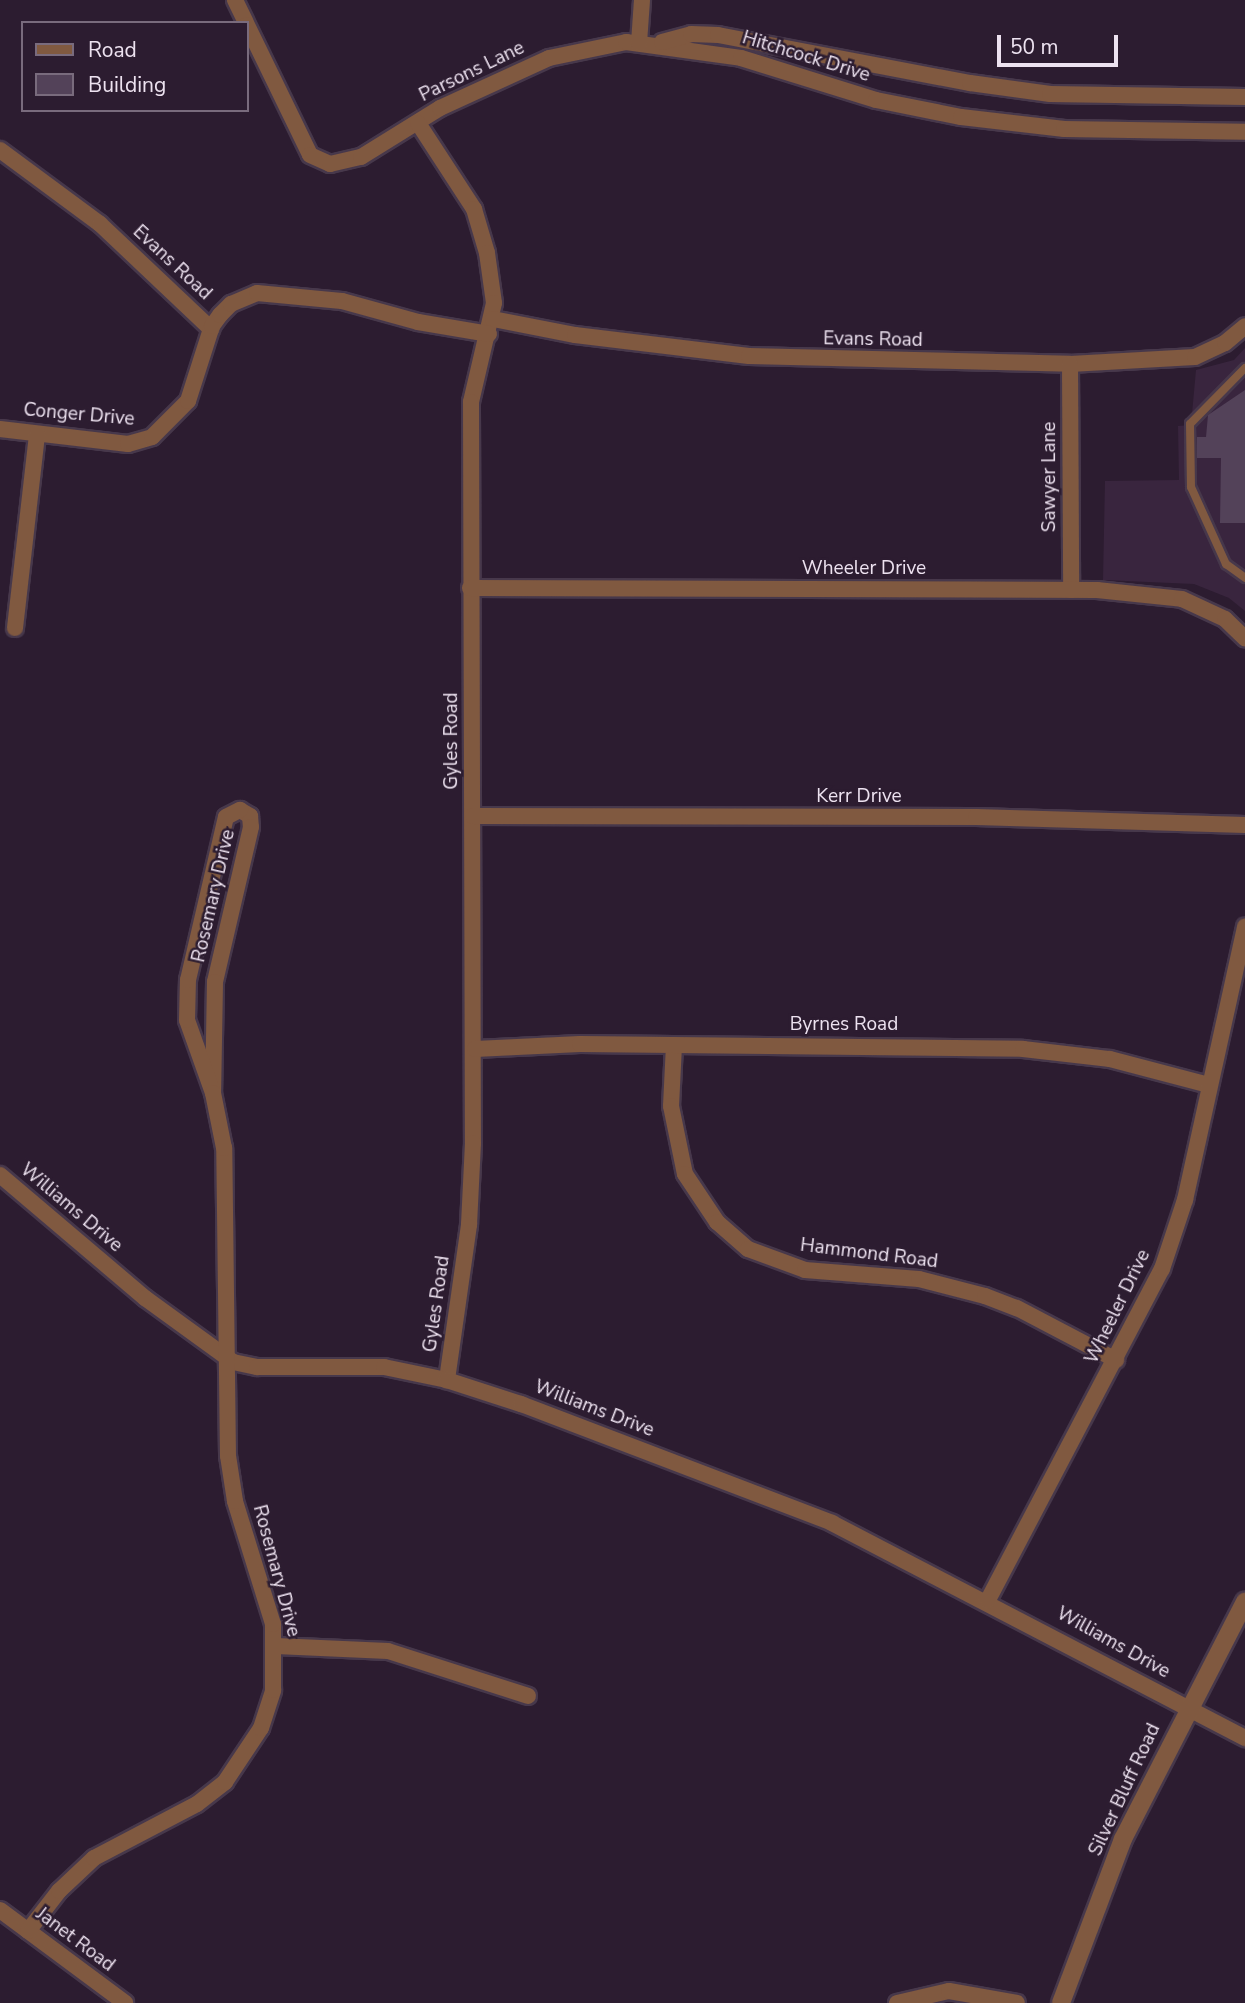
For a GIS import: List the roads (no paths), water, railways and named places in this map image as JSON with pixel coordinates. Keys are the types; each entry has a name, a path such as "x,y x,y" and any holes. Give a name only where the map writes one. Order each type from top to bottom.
{"street":[{"name":"Parsons Lane","path":"235,0 245,21"},
{"path":"642,0 648,43"},
{"name":"Parsons Lane","path":"248,28 316,160 337,164 361,157 440,108 549,58 598,45 648,43"},
{"name":"Hitchcock Drive","path":"648,43 691,34 718,34 1010,89 1245,97"},
{"name":"Hitchcock Drive","path":"648,43 741,58 876,100 961,117 1065,129 1245,132"},
{"name":"Gyles Road","path":"418,122 474,209 492,275 491,326 471,402 475,1049 469,1225 447,1380"},
{"name":"Evans Road","path":"0,150 100,224 211,329 231,304 244,296 272,293 342,301 418,322 491,326 748,356 1070,364 1195,357 1225,343 1245,327"},
{"name":"Conger Drive","path":"0,429 128,444 152,437 188,401 211,329"},
{"name":"Sawyer Lane","path":"1070,364 1071,590"},
{"path":"15,628 37,434"},
{"name":"Wheeler Drive","path":"471,588 1071,590 1182,599 1225,619 1245,638"},
{"name":"Rosemary Drive","path":"28,1931 59,1891 94,1858 197,1804 236,1769 268,1709 276,1646 228,1456 224,1149 213,1093 187,1020 188,980 226,817 240,810 250,816 251,827 215,982 213,1093"},
{"name":"Kerr Drive","path":"473,816 976,817 1245,825"},
{"name":"Wheeler Drive","path":"988,1600 1162,1269 1185,1200 1245,928"},
{"name":"Byrnes Road","path":"475,1049 674,1045 1023,1049 1110,1059 1209,1085"},
{"name":"Hammond Road","path":"674,1045 671,1105 685,1174 717,1223 748,1249 804,1270 919,1279 985,1296 1116,1360"},
{"name":"Williams Drive","path":"0,1175 145,1298 228,1360 257,1367 384,1367 447,1380 775,1498 988,1600 1245,1738"},
{"name":"Silver Bluff Road","path":"1061,2003 1104,1883 1188,1708 1245,1602"},
{"path":"276,1646 388,1651 528,1696"},
{"name":"Janet Road","path":"0,1910 125,2003"},
{"path":"897,2003 917,1995 949,1991 1017,2003"}],"lane":[{"path":"1245,368 1190,424 1191,486 1226,564 1245,578"}]}
